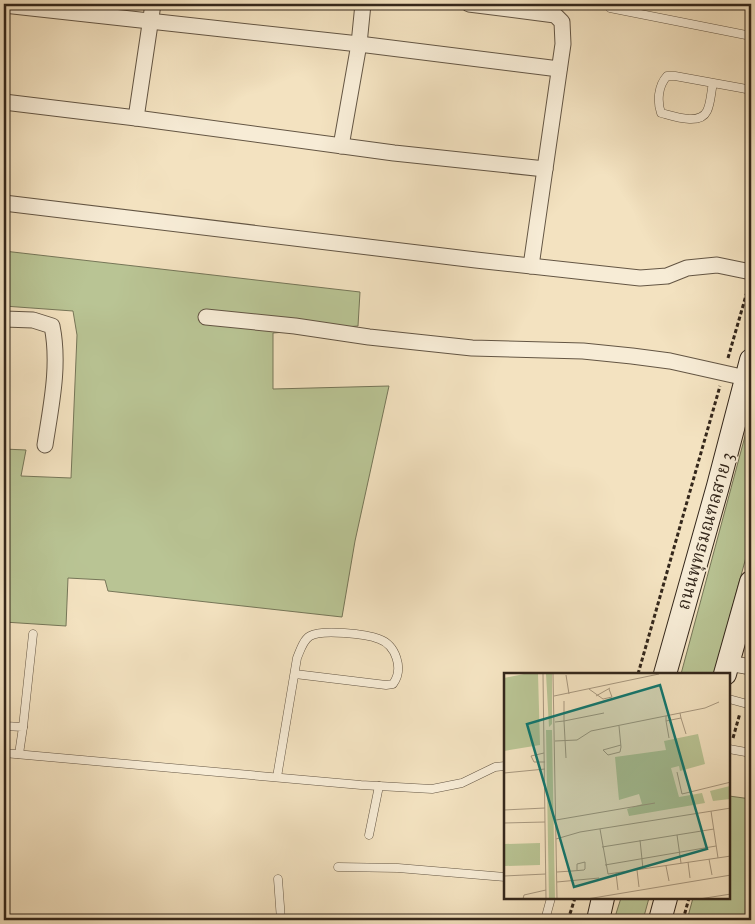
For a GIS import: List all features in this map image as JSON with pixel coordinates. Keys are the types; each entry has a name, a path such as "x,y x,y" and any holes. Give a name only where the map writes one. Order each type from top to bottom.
{"main road":[{"name":"ถนนพุทธมณฑลสาย 3","path":"665,673 749,369"},
{"path":"727,669 751,582"},
{"path":"598,920 603,899"},
{"path":"660,920 666,899"}],"street":[{"path":"136,118 152,4"},
{"path":"342,146 359,44 363,4"},
{"path":"469,4 516,7 555,15 562,22 563,44 531,266"},
{"path":"4,5 359,44 559,69"},
{"path":"4,102 342,146 545,169"},
{"path":"4,203 640,278 666,276 687,268 717,265 751,272"},
{"path":"206,317 472,348 583,351 670,360 724,373 749,369"},
{"path":"4,318 33,320 52,326 55,372 46,445"},
{"path":"727,669 751,667"}],"lane":[{"path":"610,8 751,36"},
{"path":"713,83 707,112 701,117 692,119 661,113 658,104 662,82 667,76 713,83 751,90"},
{"path":"277,777 297,658 302,644 311,635 325,632 354,634 380,639 389,645 396,656 399,673 393,684 386,685 295,674"},
{"path":"18,754 23,727 33,634"},
{"path":"730,699 751,705"},
{"path":"4,726 23,727"},
{"path":"730,749 751,752"},
{"path":"4,753 432,789 462,783 495,767 504,766"},
{"path":"370,836 379,786"},
{"path":"338,867 398,868 504,877"},
{"path":"278,879 281,920"},
{"path":"545,920 551,899"}],"path":[{"path":"638,673 751,276"},
{"path":"568,920 575,899"},
{"path":"682,920 689,899"}],"green space":[{"path":"4,251 360,292 358,326 273,333 273,389 389,386 355,541 342,617 108,591 105,580 68,578 66,626 4,622 4,449 26,450 21,476 71,478 77,335 73,311 4,306"},
{"path":"751,414 751,539 714,673 681,673"},
{"path":"730,796 751,799 751,920 687,920 693,899 730,899"},
{"path":"621,899 649,899 643,920 614,920"}]}
